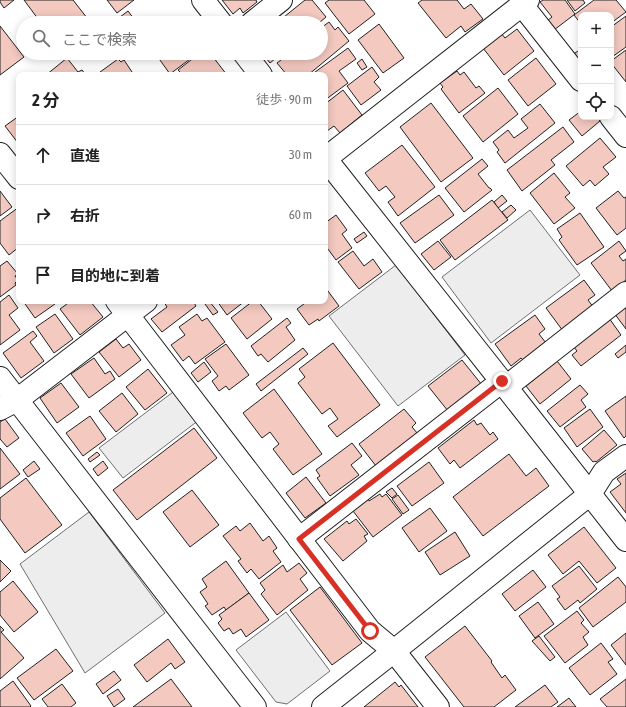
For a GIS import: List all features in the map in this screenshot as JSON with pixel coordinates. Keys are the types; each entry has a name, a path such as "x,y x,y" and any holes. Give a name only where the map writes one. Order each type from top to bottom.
{"street":[{"path":"203,0 216,16"},
{"path":"261,16 281,0"},
{"path":"328,157 525,2 578,76"},
{"path":"249,60 259,72"},
{"path":"613,120 626,136"},
{"path":"0,154 16,174"},
{"path":"328,163 626,540"},
{"path":"299,539 626,293"},
{"path":"9,405 123,308 136,304"},
{"path":"123,308 370,631 394,651 438,707"},
{"path":"0,378 9,405 255,707"},
{"path":"323,707 590,494 604,472 626,456"}],"shaded area":[{"path":"530,210 580,275 491,343 442,277"},
{"path":"396,265 465,355 398,406 329,316"},
{"path":"177,389 199,420 123,478 99,448"},
{"path":"89,512 165,613 85,673 20,564"},
{"path":"286,612 330,671 287,704 276,702 236,650"}],"building":[{"path":"0,0 14,0 4,8"},
{"path":"24,0 73,0 86,16 36,16"},
{"path":"107,0 134,0 117,13"},
{"path":"222,0 256,0 257,2 243,13 240,8 233,14"},
{"path":"305,0 312,0 325,16 285,16"},
{"path":"329,0 364,0 375,14 349,34 325,3"},
{"path":"422,0 457,0 464,9 471,4 483,19 465,32 461,26 446,38 418,3"},
{"path":"543,0 565,0 575,14 554,30 547,21 552,17 540,2"},
{"path":"567,0 583,0 585,3 575,11"},
{"path":"594,0 616,0 626,12 614,21 614,12 578,12"},
{"path":"128,11 132,16 121,16"},
{"path":"578,12 578,20 574,15"},
{"path":"626,16 626,47 614,56 614,48 614,25"},
{"path":"329,22 335,30 338,27 349,41 328,58"},
{"path":"379,24 404,58 383,73 358,40"},
{"path":"0,26 16,47 16,60 20,60 0,75"},
{"path":"517,29 534,51 504,75 483,48 501,33 505,38"},
{"path":"348,48 356,59 339,71 348,83 328,98 328,72 315,72"},
{"path":"626,50 626,82 614,67 614,59"},
{"path":"578,51 578,62 572,55"},
{"path":"536,58 556,84 528,106 508,80"},
{"path":"362,59 367,67 362,70 357,63"},
{"path":"65,60 69,60 78,72 50,72"},
{"path":"117,60 121,62 124,60 132,72 100,72"},
{"path":"160,60 189,60 173,72 169,72"},
{"path":"191,60 215,60 225,72 180,72 178,70"},
{"path":"281,60 326,60 312,72 284,72 277,63"},
{"path":"372,67 379,77 374,82 381,90 361,105 347,86"},
{"path":"457,71 460,75 464,72 476,88 479,86 485,93 459,113 441,89 443,87 440,83"},
{"path":"498,88 518,114 483,142 463,116"},
{"path":"343,90 362,115 340,133 334,126 328,130 328,102"},
{"path":"431,103 473,158 441,182 400,127"},
{"path":"540,104 555,123 505,163 497,152 499,150 493,142 508,130 514,138 528,128 521,119"},
{"path":"578,113 578,120 600,121 582,136 569,120"},
{"path":"16,118 16,140 5,126"},
{"path":"563,127 574,142 551,160 555,165 522,191 507,170"},
{"path":"600,138 616,157 603,167 609,174 595,186 590,180 583,186 566,166"},
{"path":"402,145 435,187 398,216 388,202 395,197 386,186 379,191 365,173"},
{"path":"482,159 488,166 478,174 492,190 464,212 445,188"},
{"path":"554,173 570,193 565,197 575,208 554,224 530,193"},
{"path":"0,191 12,207 0,216"},
{"path":"618,191 624,198 626,197 626,228 617,235 596,208"},
{"path":"439,195 454,215 415,243 400,223"},
{"path":"502,195 507,201 498,208 494,202"},
{"path":"492,200 508,220 455,260 440,240"},
{"path":"511,205 516,210 507,218 502,212"},
{"path":"16,209 16,249 9,255 0,243 0,221"},
{"path":"580,213 604,247 577,265 559,240 562,237 557,229"},
{"path":"336,215 347,230 342,234 352,248 336,260 328,249 328,221"},
{"path":"364,232 367,236 357,243 354,239"},
{"path":"438,241 451,257 434,270 421,254"},
{"path":"619,241 626,251 619,256 623,261 626,259 626,280 612,291 591,263"},
{"path":"353,251 364,266 373,259 382,272 359,289 338,262"},
{"path":"7,261 16,272 16,285 0,297 0,266"},
{"path":"584,280 595,295 588,300 594,308 563,331 546,308"},
{"path":"328,291 339,306 319,321 318,319 309,325 297,309 304,304 328,304"},
{"path":"9,295 18,308 9,315 20,330 0,345 0,302"},
{"path":"25,304 55,304 35,318"},
{"path":"67,304 92,304 103,317 80,335 60,309"},
{"path":"165,304 195,304 196,306 162,332 151,319 167,307"},
{"path":"205,304 211,304 218,312 213,315"},
{"path":"219,304 241,304 227,315"},
{"path":"249,304 260,304 272,319 247,339 231,318"},
{"path":"626,304 626,329 614,313"},
{"path":"55,314 73,339 54,353 36,327"},
{"path":"197,314 202,321 207,318 225,342 195,364 189,356 183,361 171,345 185,335 179,327"},
{"path":"535,315 545,329 539,334 546,343 523,360 521,358 511,366 495,344"},
{"path":"287,318 291,323 286,327 295,340 268,362 261,354 258,356 251,346"},
{"path":"609,318 621,335 581,366 572,355 577,351 573,346"},
{"path":"33,331 37,336 30,342 44,361 21,378 3,353"},
{"path":"116,339 123,348 129,344 141,360 119,377 99,352"},
{"path":"333,343 380,405 337,437 328,426 338,419 330,408 322,414 298,383 305,377 299,369"},
{"path":"226,344 249,375 229,390 226,386 219,391 212,381 218,376 205,359"},
{"path":"626,345 626,352 618,358 615,354"},
{"path":"303,348 308,354 261,391 256,384"},
{"path":"94,358 105,374 110,371 115,379 89,398 71,374"},
{"path":"462,360 482,385 448,411 428,386"},
{"path":"557,361 571,379 540,404 526,386"},
{"path":"204,362 211,372 198,382 191,373"},
{"path":"148,369 167,393 145,410 126,387"},
{"path":"61,383 79,407 57,423 40,398"},
{"path":"580,385 588,394 581,400 586,407 560,427 547,411"},
{"path":"274,389 322,454 293,475 273,449 279,444 270,432 262,438 243,413"},
{"path":"122,393 138,414 116,432 99,411"},
{"path":"626,396 626,436 624,438 605,411"},
{"path":"404,409 416,423 412,427 418,434 376,466 359,444"},
{"path":"590,409 603,427 577,447 564,428"},
{"path":"90,416 106,439 83,456 66,433"},
{"path":"5,419 19,438 7,447 0,439 0,422"},
{"path":"474,420 477,425 481,423 490,435 493,432 498,439 460,468 454,460 450,464 438,448"},
{"path":"194,428 217,458 137,520 113,490"},
{"path":"604,430 617,445 596,462 593,462 582,449"},
{"path":"352,443 362,456 351,465 359,475 330,496 317,478 320,476 316,470"},
{"path":"0,448 20,474 0,489"},
{"path":"97,452 100,455 90,462 88,459"},
{"path":"509,454 526,476 536,468 549,486 483,536 453,497"},
{"path":"34,461 40,469 28,477 23,470"},
{"path":"103,461 108,468 98,476 93,469"},
{"path":"429,462 444,483 412,506 397,486"},
{"path":"626,473 626,513 610,492 621,484 617,479"},
{"path":"306,477 326,503 305,518 286,493"},
{"path":"26,478 62,525 25,553 0,519 0,498"},
{"path":"392,488 397,494 392,498 386,492"},
{"path":"192,490 219,525 190,547 163,512"},
{"path":"380,494 382,497 386,494 402,515 373,537 353,511 368,499 369,501"},
{"path":"398,495 409,510 403,514 392,499"},
{"path":"430,508 447,531 419,552 402,528"},
{"path":"356,519 368,534 364,536 367,541 343,561 324,539 347,521 349,524"},
{"path":"250,523 263,541 269,536 277,548 273,551 281,562 259,579 251,569 247,573 238,561 241,559 223,536 236,526 240,531"},
{"path":"584,527 616,568 597,583 579,561 563,574 548,555"},
{"path":"455,532 470,556 440,575 425,552"},
{"path":"0,560 11,571 0,582"},
{"path":"226,561 249,593 226,610 224,607 212,615 205,606 208,604 200,592 207,587 202,579"},
{"path":"299,563 307,573 300,579 308,590 277,615 261,594 265,590 260,583 283,565 287,572"},
{"path":"579,566 597,589 580,603 578,600 565,610 557,599 560,597 552,586"},
{"path":"533,570 546,587 515,611 502,594"},
{"path":"618,577 626,587 626,602 593,627 579,608"},
{"path":"13,581 38,612 14,632 0,615 0,592"},
{"path":"320,587 362,643 332,665 290,610"},
{"path":"249,593 269,620 246,637 241,629 233,634 229,628 224,631 218,623 222,619 219,615"},
{"path":"538,602 554,624 535,638 519,616"},
{"path":"577,611 584,620 581,623 589,632 583,637 588,645 565,663 544,636"},
{"path":"0,626 4,630 1,632 24,658 0,679"},
{"path":"465,626 492,661 491,662 502,678 505,675 516,690 494,707 464,707 425,657"},
{"path":"626,633 626,665 611,645"},
{"path":"539,636 555,657 550,661 532,641"},
{"path":"168,639 185,662 175,669 171,663 147,682 134,665"},
{"path":"601,643 613,659 608,662 617,674 590,695 569,668"},
{"path":"56,649 73,671 34,700 17,678"},
{"path":"114,671 121,680 103,694 96,684"},
{"path":"171,679 192,707 133,707"},
{"path":"626,679 626,707 607,707 600,699"},
{"path":"13,681 31,706 30,707 0,707 0,691"},
{"path":"395,682 399,687 401,685 418,707 364,707"},
{"path":"62,684 76,703 71,707 48,707 42,699"},
{"path":"545,685 558,702 551,707 515,707"},
{"path":"118,689 125,699 114,707 107,696"},
{"path":"569,698 576,707 557,707"}],"route":[{"path":"370,631 299,539 502,381"}]}
